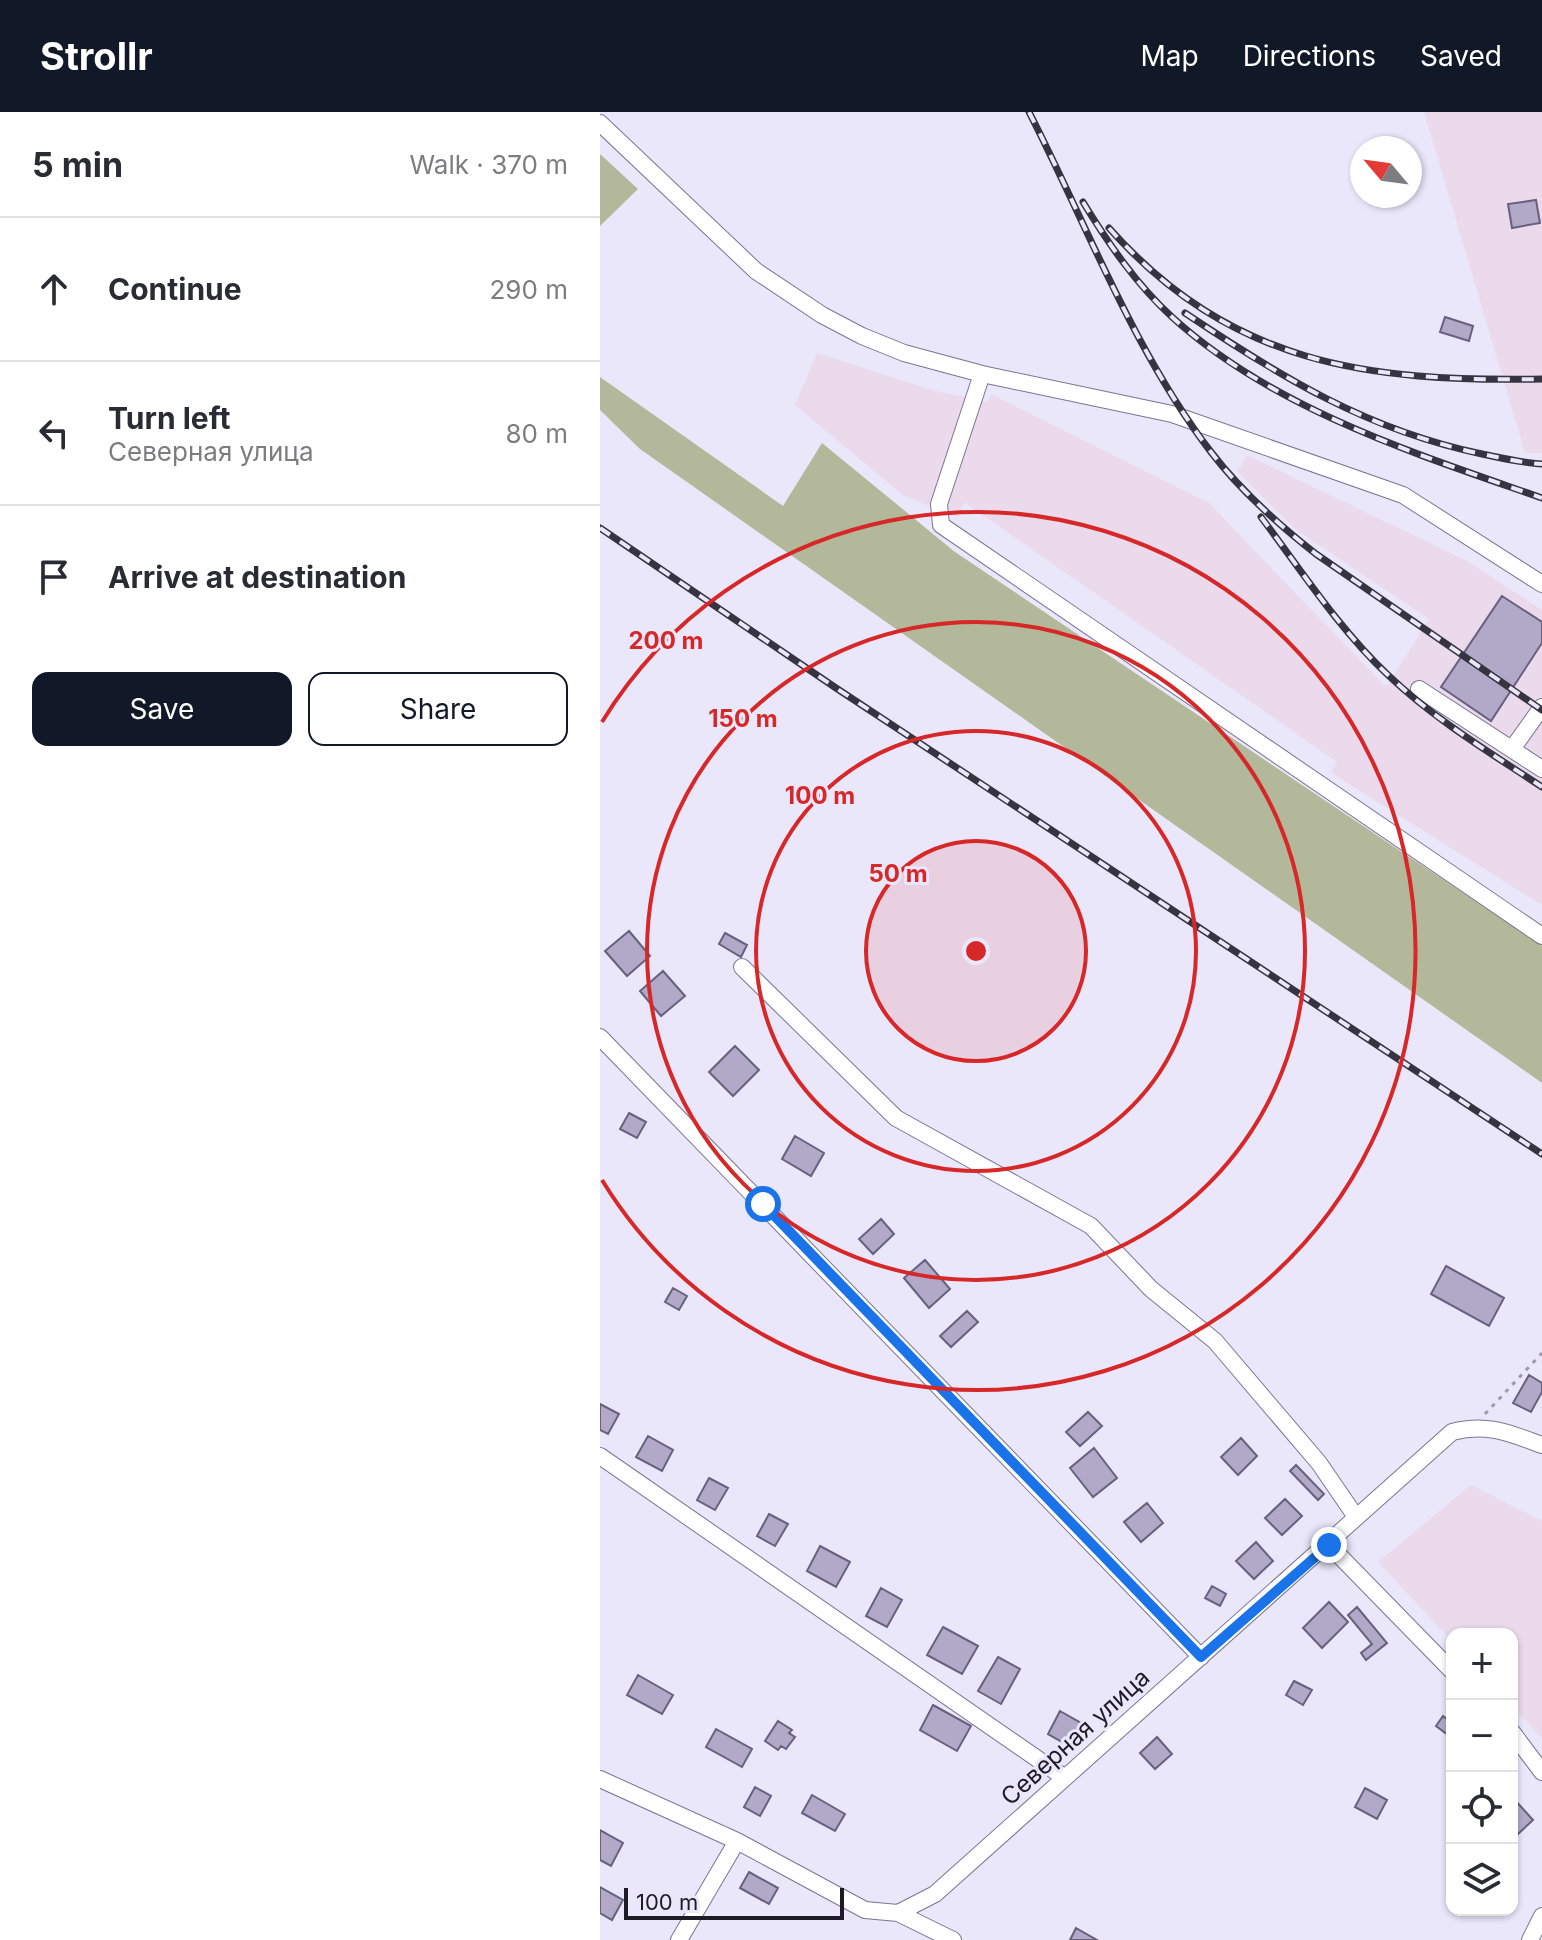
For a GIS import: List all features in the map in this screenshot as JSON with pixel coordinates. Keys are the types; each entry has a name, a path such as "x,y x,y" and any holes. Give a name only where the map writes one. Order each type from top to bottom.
{"street":[{"path":"600,123 756,271 822,315 904,353 982,374 1172,414 1403,495 1542,584"},
{"path":"982,374 939,504 941,525 1542,936"},
{"path":"1419,689 1542,769"},
{"path":"1512,749 1542,707"},
{"path":"742,967 896,1118 1091,1226 1151,1289 1215,1341 1319,1463 1356,1517"},
{"path":"600,1037 1201,1657"},
{"path":"1475,1426 1497,1428 1542,1445"},
{"name":"Северная улица","path":"898,1913 935,1894 1452,1432 1475,1426"},
{"path":"600,1456 1065,1778"},
{"path":"1329,1545 1446,1665"},
{"path":"1518,1740 1542,1772"},
{"path":"600,1779 737,1841 865,1910 898,1913 953,1940"},
{"path":"679,1940 737,1841"},
{"path":"1530,1940 1542,1916"}],"path":[{"path":"1475,1426 1542,1353"}],"shaded area":[{"path":"1424,112 1542,112 1542,453 1525,453"},
{"path":"817,353 935,391 988,402 991,394 1209,503 1386,687 1429,619 1295,529 1237,471 1247,455 1467,561 1542,610 1542,905 1331,773 1337,762 964,502 958,517 904,496 795,405"},
{"path":"1471,1485 1542,1521 1542,1738 1518,1712 1518,1628 1446,1628 1446,1635 1378,1562"}],"green space":[{"path":"600,154 638,189 600,226"},
{"path":"600,377 783,506 822,443 955,552 1542,946 1542,1083 640,449 600,410"}],"building":[{"path":"1536,200 1540,223 1512,228 1508,204"},
{"path":"1445,317 1473,326 1469,341 1440,332"},
{"path":"1502,596 1542,622 1542,643 1491,721 1441,687"},
{"path":"629,931 650,956 627,976 605,951"},
{"path":"725,933 747,945 741,957 719,944"},
{"path":"663,971 685,996 661,1016 640,991"},
{"path":"735,1046 759,1070 733,1096 709,1072"},
{"path":"629,1113 646,1122 637,1138 620,1129"},
{"path":"795,1136 824,1153 811,1176 782,1159"},
{"path":"881,1219 894,1234 873,1254 859,1239"},
{"path":"925,1260 950,1289 929,1308 904,1278"},
{"path":"1446,1266 1504,1298 1489,1326 1431,1294"},
{"path":"673,1288 687,1296 679,1310 665,1302"},
{"path":"967,1311 978,1322 951,1347 940,1336"},
{"path":"1529,1375 1542,1383 1542,1392 1531,1412 1513,1403"},
{"path":"600,1404 619,1414 608,1434 600,1430"},
{"path":"1088,1412 1102,1426 1080,1446 1066,1432"},
{"path":"648,1436 673,1450 662,1471 636,1457"},
{"path":"1241,1438 1257,1456 1238,1475 1221,1457"},
{"path":"1094,1448 1117,1478 1093,1497 1070,1468"},
{"path":"1296,1465 1324,1494 1318,1500 1290,1471"},
{"path":"709,1478 728,1488 715,1510 697,1500"},
{"path":"1285,1499 1302,1516 1282,1535 1265,1518"},
{"path":"1147,1503 1163,1523 1141,1542 1124,1522"},
{"path":"769,1514 788,1524 775,1546 757,1536"},
{"path":"1256,1542 1273,1561 1254,1579 1236,1561"},
{"path":"820,1546 850,1562 836,1587 807,1571"},
{"path":"1212,1586 1226,1594 1220,1606 1205,1598"},
{"path":"881,1588 902,1600 887,1627 866,1616"},
{"path":"1329,1602 1348,1622 1322,1648 1303,1628"},
{"path":"1357,1607 1387,1643 1366,1660 1361,1653 1372,1644 1348,1615"},
{"path":"943,1627 978,1646 962,1674 927,1655"},
{"path":"998,1657 1020,1669 1001,1704 978,1691"},
{"path":"638,1675 673,1695 662,1714 627,1695"},
{"path":"1294,1681 1312,1690 1303,1705 1286,1695"},
{"path":"933,1705 971,1726 957,1751 920,1730"},
{"path":"1060,1711 1081,1723 1069,1746 1048,1734"},
{"path":"1443,1716 1446,1718 1446,1734 1436,1726"},
{"path":"778,1721 792,1730 789,1733 795,1737 786,1749 781,1746 778,1750 765,1741"},
{"path":"716,1729 752,1749 742,1767 706,1747"},
{"path":"1157,1737 1172,1754 1155,1769 1140,1753"},
{"path":"755,1787 771,1796 760,1816 744,1807"},
{"path":"1365,1788 1387,1800 1377,1819 1355,1807"},
{"path":"812,1795 845,1814 835,1831 802,1813"},
{"path":"1518,1803 1533,1820 1518,1834"},
{"path":"600,1830 623,1843 611,1866 600,1860"},
{"path":"749,1872 778,1888 769,1904 740,1888"},
{"path":"600,1887 623,1900 612,1920 600,1913"},
{"path":"1076,1928 1097,1940 1070,1940"}],"railway":[{"path":"1029,112 1134,329 1183,413 1234,480 1316,554 1542,710"},
{"path":"1083,202 1102,233 1146,291 1212,349 1255,378 1348,426 1542,498"},
{"path":"1109,228 1155,274 1204,310 1254,337 1306,356 1361,369 1418,376 1542,379"},
{"path":"1185,313 1256,359 1363,416 1440,444 1504,459 1542,464"},
{"path":"1261,517 1337,619 1388,675 1443,721 1542,787"},
{"path":"600,528 836,688 1542,1154"}],"route":[{"path":"763,1204 1201,1657 1329,1545"}]}
